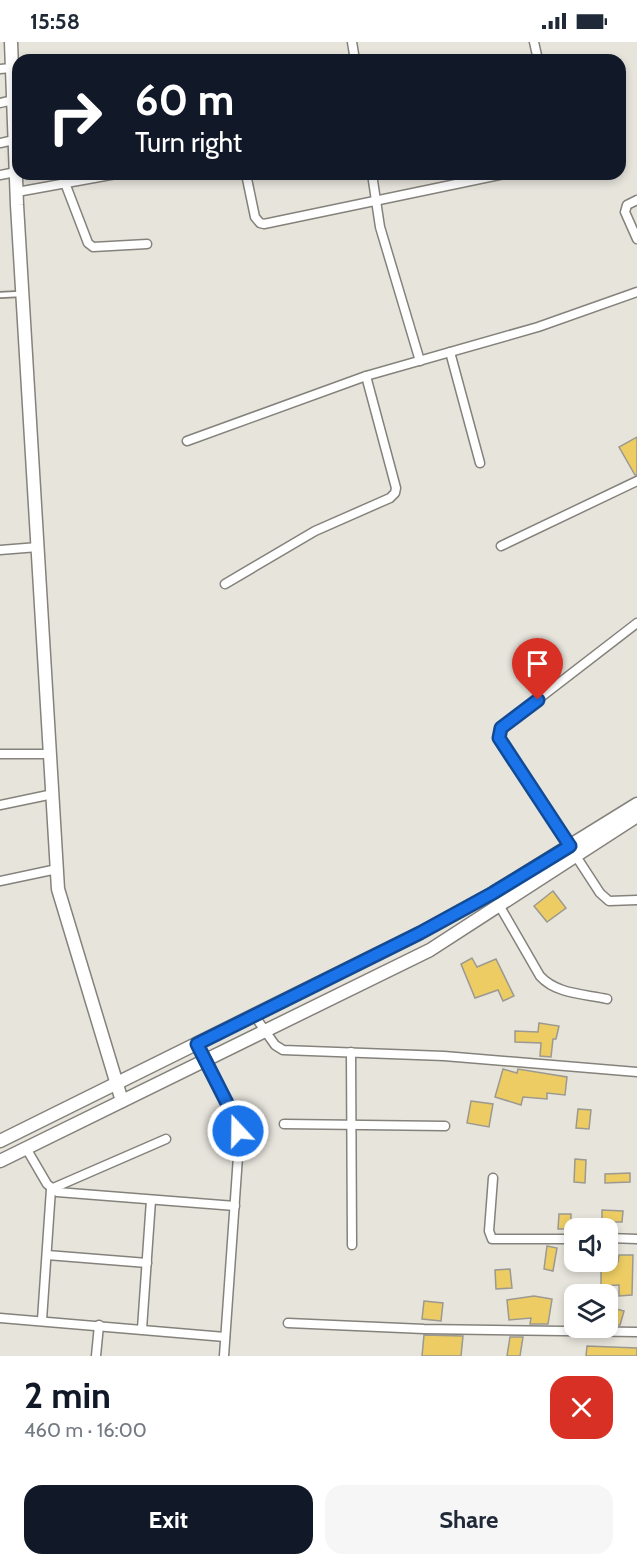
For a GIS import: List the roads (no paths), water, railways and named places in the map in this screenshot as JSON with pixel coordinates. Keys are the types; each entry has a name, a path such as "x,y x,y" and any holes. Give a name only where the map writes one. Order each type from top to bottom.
{"street":[{"path":"11,42 5,69 12,96"},
{"path":"16,180 58,889 122,1101"},
{"path":"17,192 82,180"},
{"path":"247,180 255,217 264,224 476,180"},
{"path":"373,180 386,247 420,361"},
{"path":"65,183 88,243 93,247 147,244"},
{"path":"637,200 627,205 625,212 637,239"},
{"path":"187,441 366,376 558,320 637,292"},
{"path":"450,352 480,463"},
{"path":"225,584 315,531 390,498 395,493 396,488 366,376"},
{"path":"501,546 637,481"},
{"path":"0,550 38,547"},
{"path":"637,623 506,724 499,733 501,743 604,897 616,902 637,900"},
{"path":"0,754 50,754"},
{"path":"0,805 53,794"},
{"path":"0,1161 430,950 499,905 637,804"},
{"path":"0,1141 420,933 637,816"},
{"path":"0,881 57,869"},
{"path":"499,905 540,976 548,984 558,989 607,999"},
{"path":"254,1015 275,1045 283,1050 444,1056 637,1072"},
{"path":"197,1044 232,1113 238,1131 239,1157 224,1356"},
{"path":"351,1053 352,1245"},
{"path":"284,1124 445,1126"},
{"path":"51,1189 166,1139"},
{"path":"26,1148 51,1189 42,1320"},
{"path":"493,1178 489,1230 492,1239 564,1239"},
{"path":"51,1189 62,1193 235,1206"},
{"path":"142,1329 151,1200"},
{"path":"618,1239 637,1239"},
{"path":"47,1255 147,1263"},
{"path":"0,1318 225,1337"},
{"path":"288,1323 424,1329 637,1332"},
{"path":"96,1356 99,1325"}],"lane":[{"path":"0,295 23,294"}]}
